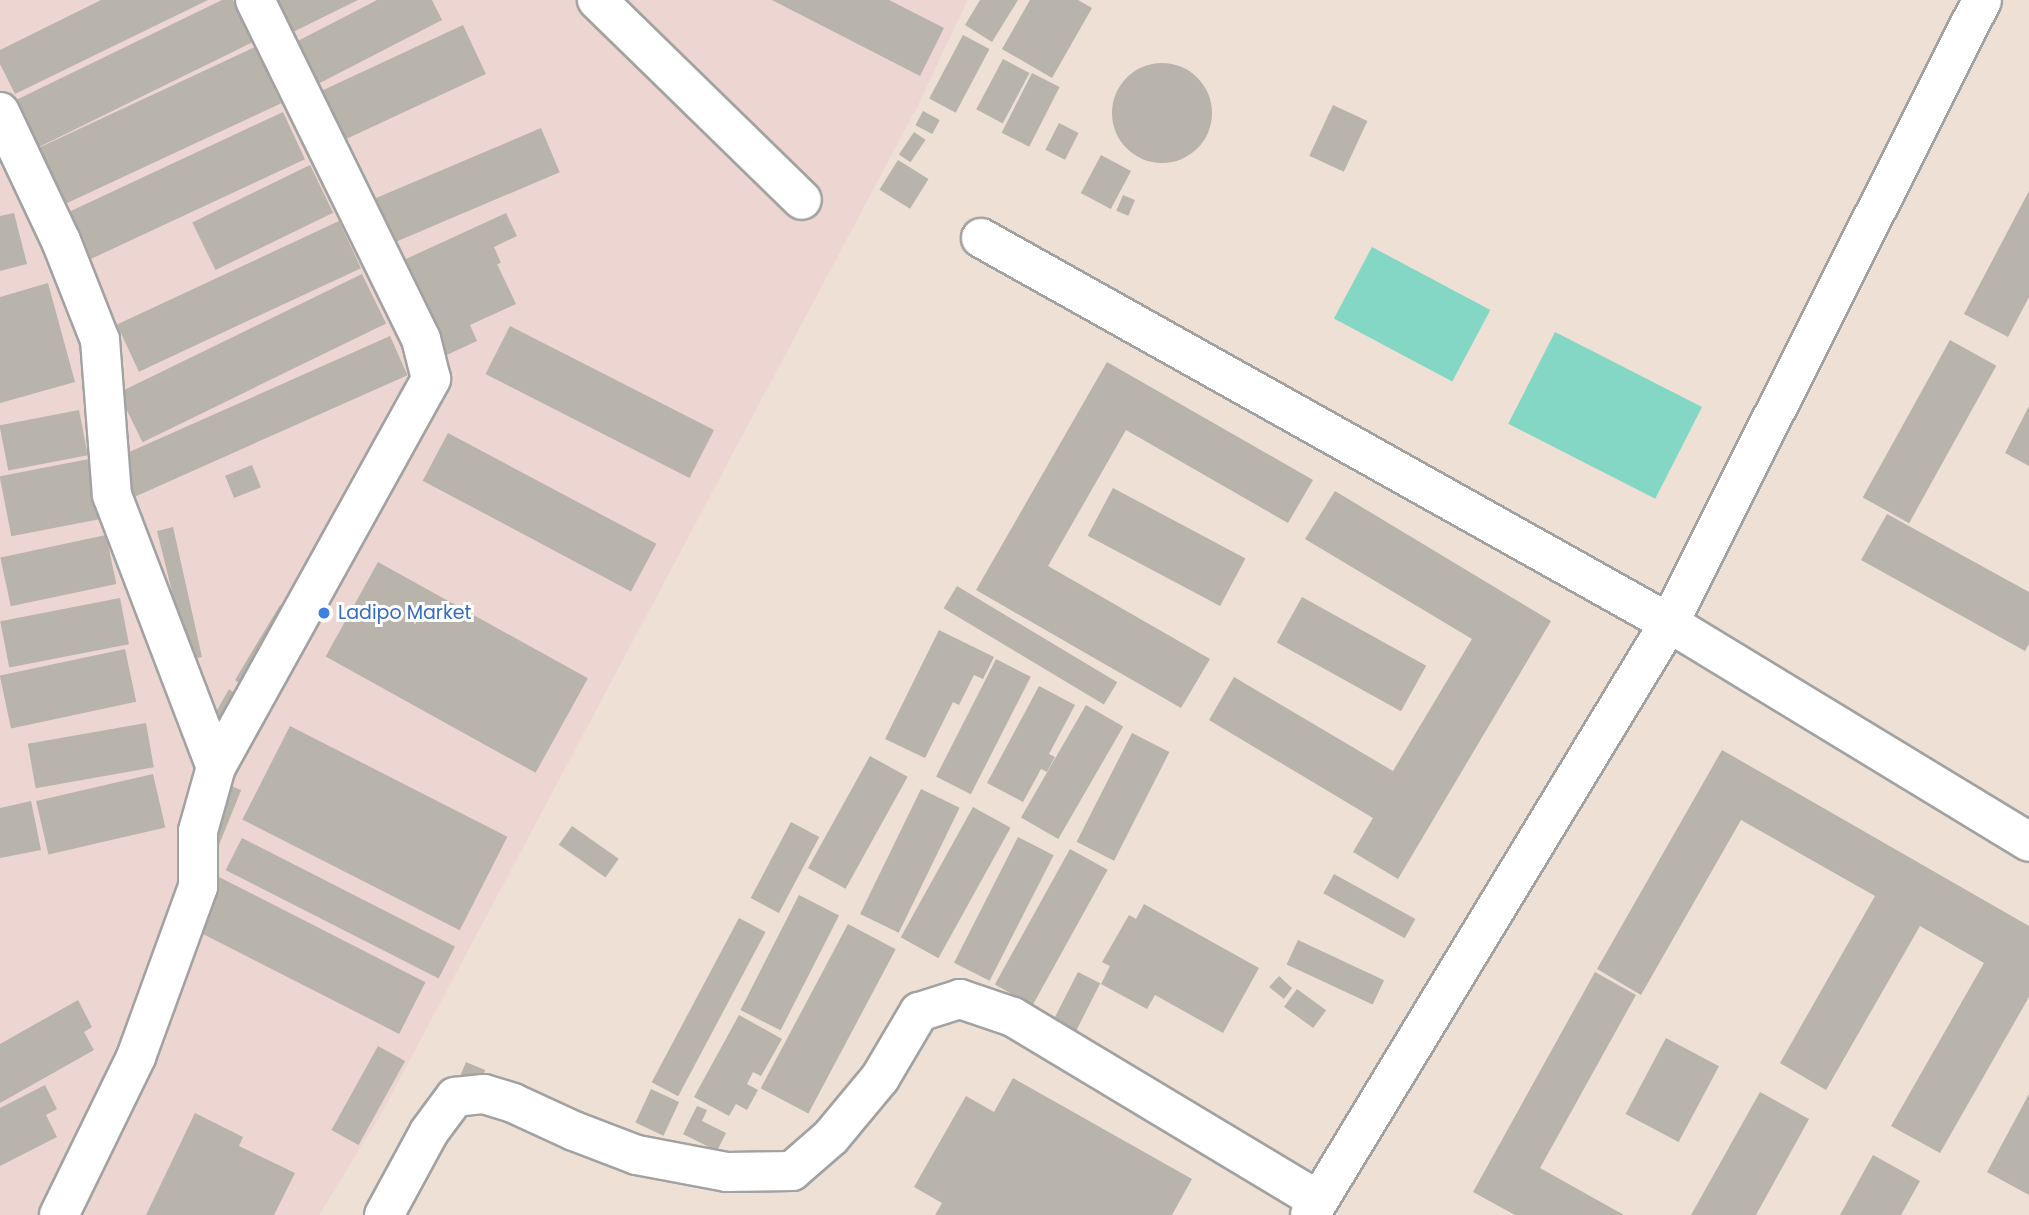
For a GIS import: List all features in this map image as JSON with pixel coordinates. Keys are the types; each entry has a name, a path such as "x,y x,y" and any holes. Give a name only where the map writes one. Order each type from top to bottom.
{"street":[{"path":"59,1215 135,1056 198,887 198,831 216,767 431,379 421,340 255,0"},
{"path":"597,0 802,200"},
{"path":"384,1215 429,1132 455,1097 484,1094 513,1102 636,1155 727,1172 792,1171 831,1137 880,1078 919,1012 960,999 1013,1017 1314,1208 1669,623 1982,0"},
{"path":"0,112 61,241 100,340 111,495 216,767"},
{"path":"981,238 1669,623 2029,842"}],"shaded area":[{"name":"Ladipo Market","path":"0,0 968,0 918,106 379,1120 320,1215 0,1215"},
{"path":"968,0 2029,0 2029,1215 319,1215 380,1116 918,106"},
{"path":"1372,247 1490,310 1452,381 1334,319"},
{"path":"1555,332 1702,407 1655,499 1508,424"}],"building":[{"path":"101,0 208,0 15,94 0,64 0,50"},
{"path":"222,0 233,0 253,42 37,148 14,101"},
{"path":"275,0 358,0 291,33"},
{"path":"377,0 432,0 442,20 314,86 292,44"},
{"path":"772,0 889,0 944,28 920,76"},
{"path":"980,0 1018,0 992,42 965,25"},
{"path":"1030,0 1078,0 1092,8 1052,78 1002,49"},
{"path":"463,25 486,74 341,142 318,93"},
{"path":"963,35 989,49 956,113 929,99"},
{"path":"255,47 281,103 59,207 33,151"},
{"path":"1003,59 1029,73 1003,123 976,109"},
{"path":"1162,63 1181,67 1197,78 1208,94 1212,113 1208,132 1197,148 1181,159 1162,163 1143,159 1127,148 1116,132 1112,113 1116,94 1127,78 1143,67"},
{"path":"1032,73 1060,87 1029,147 1002,133"},
{"path":"1333,105 1367,121 1344,172 1309,156"},
{"path":"923,111 940,120 932,134 915,125"},
{"path":"283,112 305,159 87,261 65,213"},
{"path":"1059,123 1079,133 1065,160 1045,150"},
{"path":"541,128 560,172 391,244 373,200"},
{"path":"914,132 926,140 911,162 899,154"},
{"path":"1101,155 1131,171 1111,209 1081,193"},
{"path":"898,160 929,179 910,209 879,190"},
{"path":"310,165 333,213 215,270 192,222"},
{"path":"2029,191 2029,297 2008,337 1964,314"},
{"path":"1123,195 1135,200 1128,216 1116,211"},
{"path":"14,213 27,264 0,271 0,216"},
{"path":"506,213 517,236 494,247 501,263 497,264 516,304 470,325 477,341 438,359 395,264"},
{"path":"339,221 361,268 139,372 117,325"},
{"path":"362,274 386,323 143,442 118,393"},
{"path":"48,283 75,382 0,403 0,297"},
{"path":"510,326 714,430 690,478 485,374"},
{"path":"390,336 407,375 134,497 117,458"},
{"path":"1950,340 1996,366 1909,523 1863,497"},
{"path":"1107,362 1313,480 1288,523 1126,430 1048,566 1210,659 1181,708 976,590"},
{"path":"2029,406 2029,466 2005,453"},
{"path":"79,410 88,455 8,471 0,425"},
{"path":"448,433 656,544 631,591 423,481"},
{"path":"89,459 101,519 11,536 0,476"},
{"path":"252,465 261,487 234,498 225,476"},
{"path":"1113,488 1245,558 1220,606 1088,536"},
{"path":"1335,491 1551,621 1398,879 1353,852 1373,818 1209,720 1234,677 1393,771 1472,639 1305,539"},
{"path":"1887,514 2029,592 2029,644 2025,651 1861,560"},
{"path":"173,527 202,657 189,660 157,531"},
{"path":"106,535 116,584 11,606 0,557"},
{"path":"378,562 588,678 536,773 326,656"},
{"path":"957,586 1117,682 1104,705 944,608"},
{"path":"1302,597 1426,666 1401,711 1277,642"},
{"path":"120,598 129,644 9,667 0,621"},
{"path":"280,605 298,615 230,730 212,719 229,689 233,692 239,683 235,680"},
{"path":"939,630 994,657 983,679 974,675 959,705 953,702 925,758 885,739"},
{"path":"125,649 136,702 11,728 0,676"},
{"path":"996,659 1031,677 971,794 936,777"},
{"path":"1039,686 1075,705 1049,754 1055,757 1047,772 1041,769 1023,802 987,783"},
{"path":"1086,705 1123,726 1058,839 1021,818"},
{"path":"146,723 154,767 36,788 28,744"},
{"path":"290,726 507,837 460,930 242,820"},
{"path":"1132,733 1169,752 1114,861 1077,842"},
{"path":"1722,750 2029,926 2029,997 1940,1153 1891,1126 1984,963 1920,926 1826,1090 1780,1063 1875,896 1741,820 1641,995 1597,969"},
{"path":"870,756 908,777 846,889 808,868"},
{"path":"153,774 165,828 48,855 36,801"},
{"path":"231,786 241,790 215,854 205,850"},
{"path":"921,789 960,808 899,933 860,914"},
{"path":"31,801 41,850 0,858 0,808"},
{"path":"973,807 1011,828 938,958 901,937"},
{"path":"791,822 819,837 779,913 751,898"},
{"path":"572,826 619,859 605,878 559,845"},
{"path":"1018,837 1054,855 990,981 954,963"},
{"path":"242,838 455,947 439,979 226,870"},
{"path":"1070,849 1108,870 1032,1005 995,985"},
{"path":"1334,874 1415,919 1405,938 1323,893"},
{"path":"217,876 425,982 399,1034 191,928"},
{"path":"799,895 839,915 781,1030 740,1010"},
{"path":"1144,904 1259,968 1223,1033 1155,995 1147,1009 1101,984 1110,966 1102,962 1129,915 1136,919"},
{"path":"739,918 765,932 678,1096 652,1082"},
{"path":"848,924 896,949 808,1114 761,1088"},
{"path":"1298,940 1384,980 1373,1005 1287,964"},
{"path":"1078,972 1100,983 1075,1033 1053,1022"},
{"path":"1595,972 1636,995 1540,1168 1624,1215 1515,1215 1473,1192"},
{"path":"1279,976 1292,988 1284,999 1269,987"},
{"path":"1297,989 1326,1010 1313,1028 1284,1007"},
{"path":"78,1000 92,1027 84,1032 94,1050 0,1103 0,1044"},
{"path":"739,1015 782,1039 761,1076 753,1072 747,1084 758,1090 747,1110 736,1104 729,1116 694,1097"},
{"path":"1666,1038 1719,1066 1679,1142 1626,1114"},
{"path":"378,1046 405,1061 359,1145 331,1130"},
{"path":"466,1062 485,1070 476,1092 457,1084"},
{"path":"1013,1078 1192,1179 1172,1215 935,1215 942,1203 914,1187 966,1096 994,1112"},
{"path":"45,1085 57,1109 46,1115 57,1137 0,1166 0,1108"},
{"path":"651,1089 679,1102 663,1136 635,1123"},
{"path":"1760,1092 1809,1119 1756,1215 1691,1215"},
{"path":"2029,1094 2029,1195 1987,1172"},
{"path":"697,1106 707,1110 702,1121 726,1133 717,1151 683,1134"},
{"path":"195,1113 243,1137 239,1146 295,1173 274,1215 146,1215"},
{"path":"1873,1155 1920,1181 1901,1215 1840,1215"}],"place":[{"name":"Ladipo Market","path":"324,613"}]}
